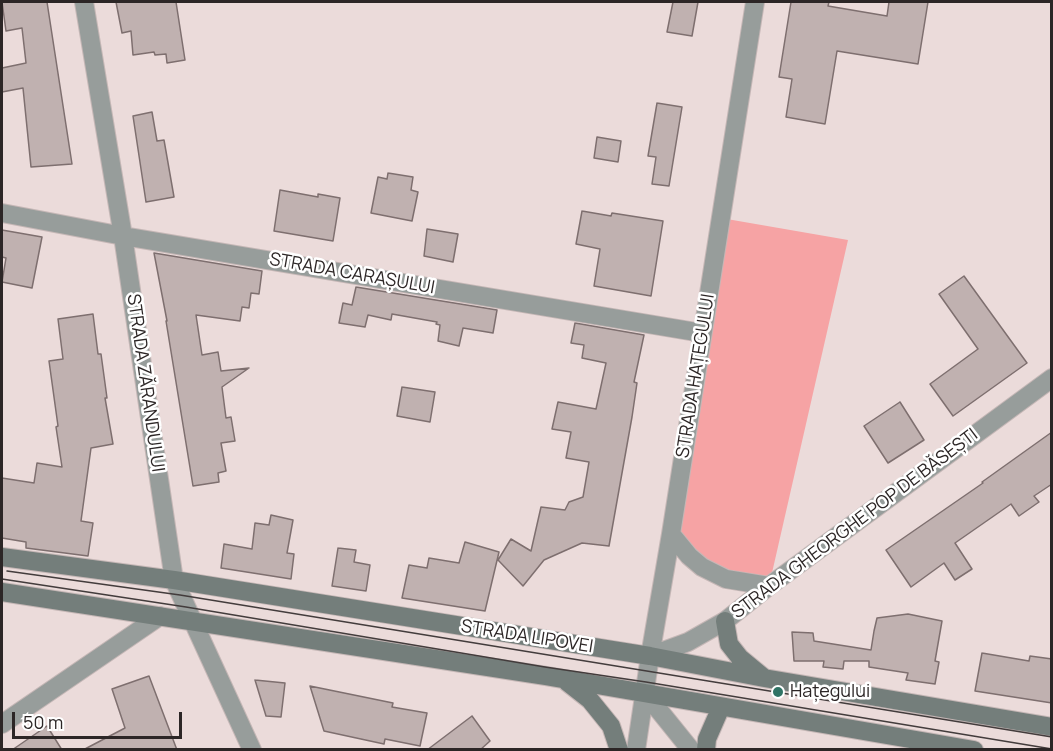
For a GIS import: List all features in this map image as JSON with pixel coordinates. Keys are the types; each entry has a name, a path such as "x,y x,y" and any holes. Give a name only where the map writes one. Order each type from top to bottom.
{"street":[{"name":"STRADA ZĂRANDULUI","path":"84,2 123,236 174,580 252,750"},
{"name":"STRADA HAȚEGULUI","path":"636,750 755,2"},
{"name":"STRADA CARAȘULUI","path":"2,213 123,236 702,333"},
{"name":"STRADA GHEORGHE POP DE BĂSEȘTI","path":"650,656 688,642 725,621 769,586 1052,378"},
{"path":"671,534 689,556 702,567 726,579 769,586"},
{"name":"STRADA LIPOVEI","path":"2,557 174,580 650,656 764,678 1052,727"},
{"name":"STRADA LIPOVEI","path":"2,592 645,693 974,750"},
{"path":"2,724 160,616"},
{"path":"725,621 729,644 740,658 764,678"},
{"path":"563,680 590,700 611,726 619,750"},
{"path":"645,693 691,750"},
{"path":"706,750 707,739 721,707"}],"shaded area":[{"path":"721,218 848,240 769,586 726,579 671,534"}],"building":[{"path":"2,2 47,2 72,164 31,167 23,88 2,92 2,68 26,63 22,28 6,31"},
{"path":"116,2 176,2 185,60 167,63 166,54 155,55 154,52 133,55 131,31 122,33"},
{"path":"673,2 698,2 692,36 667,32"},
{"path":"791,2 829,2 828,6 887,16 889,2 928,2 918,64 837,51 825,124 786,117 792,79 779,77"},
{"path":"657,103 682,107 669,186 652,184 656,157 648,156"},
{"path":"152,112 157,141 164,140 174,197 146,202 133,116"},
{"path":"597,137 621,141 618,162 594,158"},
{"path":"388,173 413,177 411,190 418,192 412,221 371,213 378,177 387,179"},
{"path":"280,190 318,197 318,194 340,198 333,241 274,231"},
{"path":"582,211 663,221 651,296 594,286 600,249 576,244"},
{"path":"427,229 458,234 453,262 424,256"},
{"path":"2,230 42,237 32,288 2,282 6,258 2,257"},
{"path":"154,253 262,271 259,294 251,293 249,308 242,307 240,321 196,315 202,355 218,352 221,371 249,368 222,387 226,418 231,417 235,441 221,443 226,471 218,473 219,482 193,486"},
{"path":"964,276 1027,363 953,416 930,384 978,349 939,294"},
{"path":"356,287 497,310 493,333 463,328 459,346 438,341 440,325 436,324 437,322 392,314 391,320 368,315 365,327 339,323 343,303 352,305"},
{"path":"93,314 98,354 101,354 107,398 105,398 113,444 91,448 81,521 93,523 88,556 26,548 26,542 2,538 2,478 34,483 37,463 62,467 49,361 63,359 58,319"},
{"path":"575,323 644,335 634,382 637,383 632,417 609,546 582,543 544,560 523,586 498,560 511,539 531,551 541,507 565,510 569,502 583,497 589,462 566,458 571,432 552,429 558,402 596,409 606,363 582,358 584,345 571,343"},
{"path":"402,387 435,392 430,422 397,416"},
{"path":"900,402 924,440 888,463 864,426"},
{"path":"1052,432 1052,484 1034,496 1039,502 1019,516 1011,504 955,543 972,569 955,580 944,563 911,587 886,550"},
{"path":"271,515 293,520 287,553 294,554 291,579 221,568 224,544 252,549 255,523 269,525"},
{"path":"465,542 499,552 485,611 402,598 409,565 427,568 429,558 459,563"},
{"path":"338,548 356,550 354,562 370,565 366,591 332,586"},
{"path":"908,614 942,621 935,661 939,662 935,684 906,680 908,673 869,667 869,661 844,661 843,669 823,667 824,661 794,661 792,632 813,633 814,641 871,650 877,618"},
{"path":"982,653 1029,661 1030,656 1052,659 1052,703 975,691"},
{"path":"149,676 177,750 83,750 125,728 112,689"},
{"path":"255,680 285,683 281,717 266,716"},
{"path":"310,686 393,703 392,707 427,713 420,746 385,739 384,744 324,731"},
{"path":"472,716 490,741 480,750 427,750"},
{"path":"47,726 62,750 12,750"}],"tram line":[{"path":"7,571 180,595 1052,737"},
{"path":"2,579 1052,749"}],"place":[{"name":"Hațegului","path":"778,692"}]}
